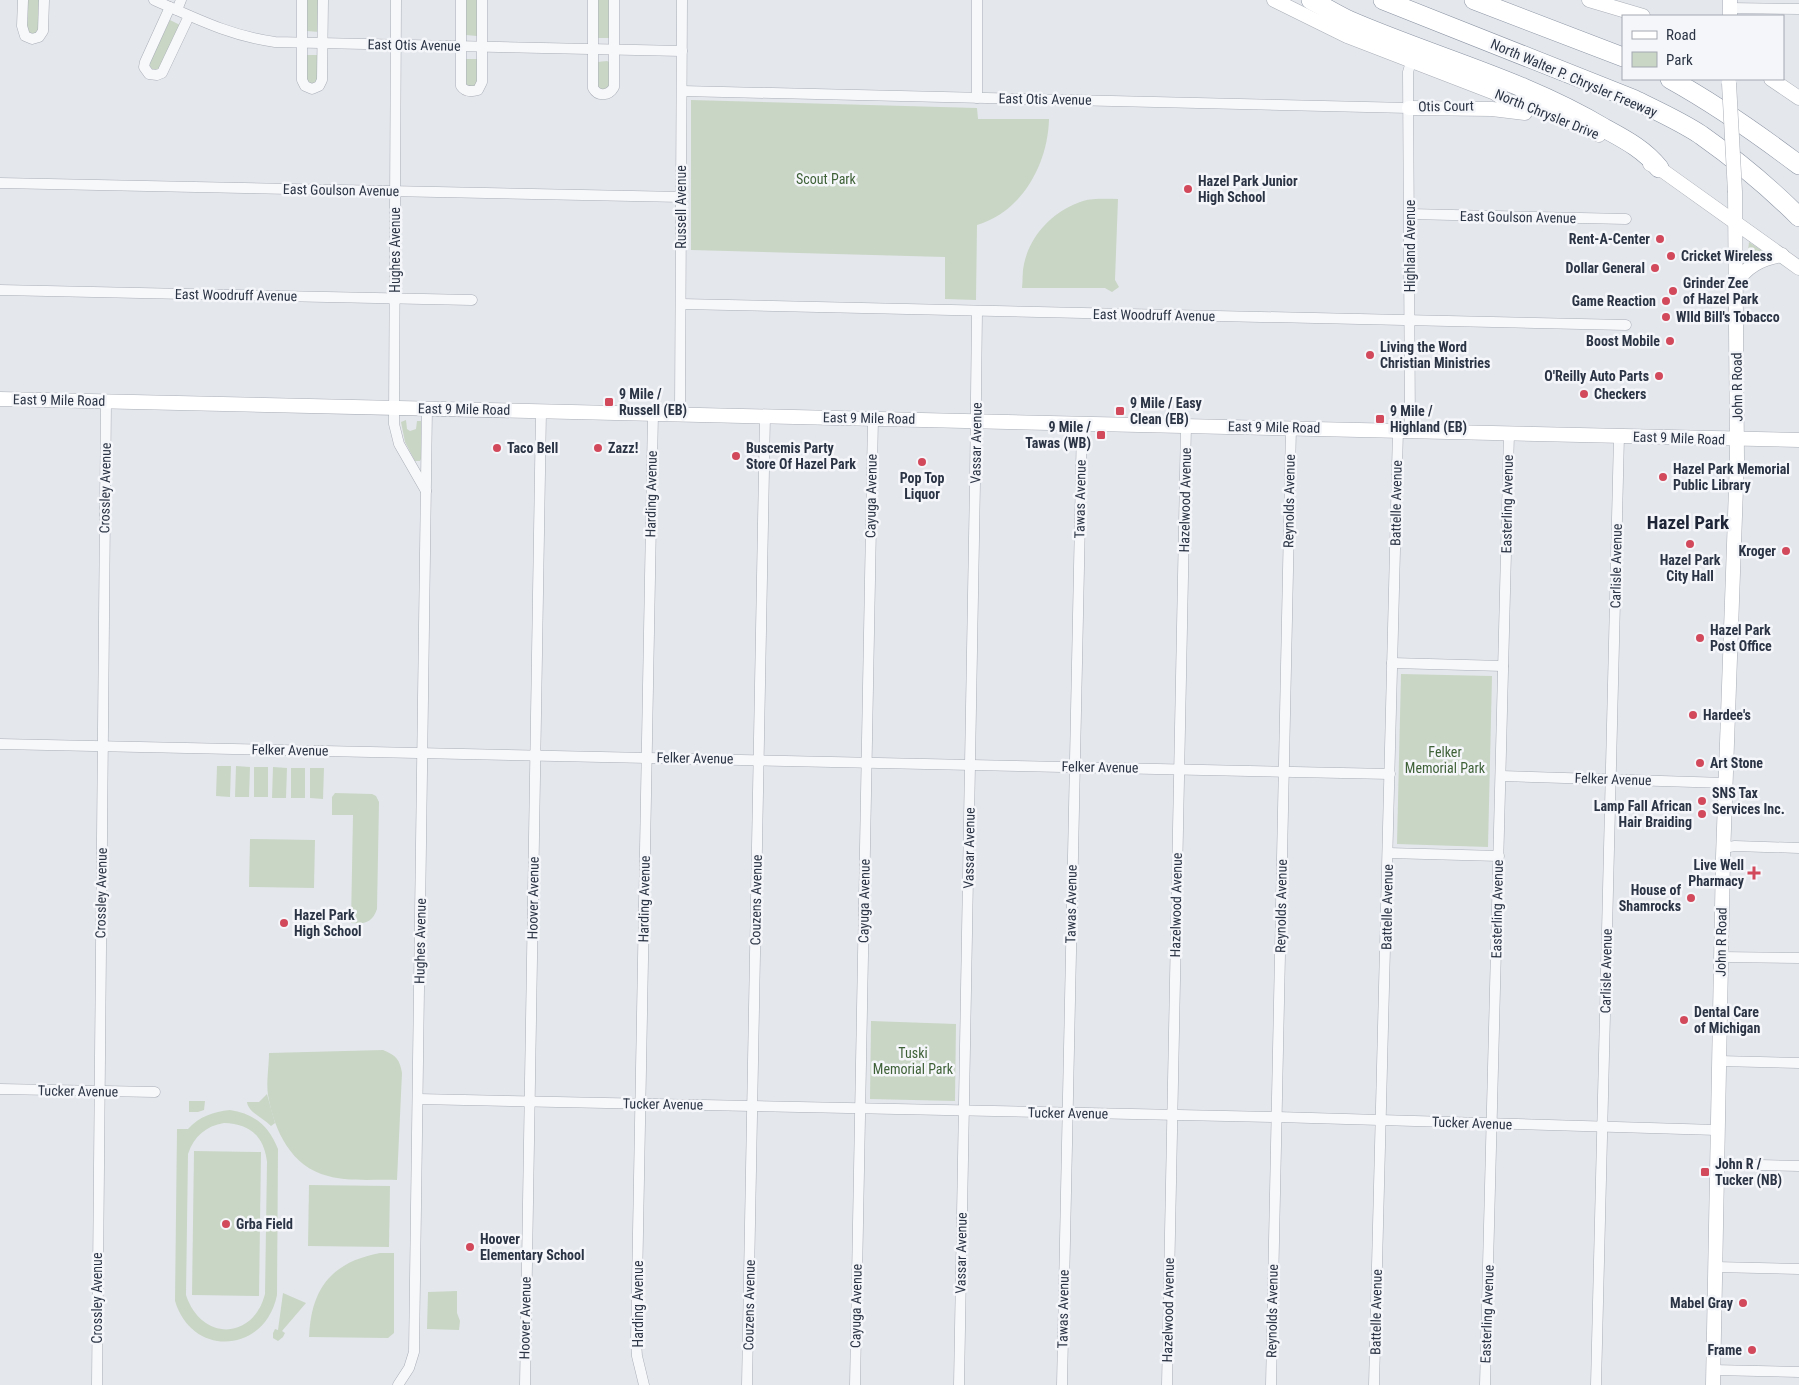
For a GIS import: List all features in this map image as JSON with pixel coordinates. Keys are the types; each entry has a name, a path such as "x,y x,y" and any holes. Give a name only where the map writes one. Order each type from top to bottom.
{"highway":[{"path":"1312,0 1347,19 1534,92 1586,117 1649,156 1658,168"},
{"name":"North Walter P. Chrysler Freeway","path":"1383,0 1624,95 1658,111 1699,134 1748,172 1799,216"},
{"path":"1474,0 1622,57"},
{"path":"1672,80 1694,92 1774,145 1799,165"}],"main road":[{"name":"North Chrysler Drive","path":"1274,0 1347,36 1500,96 1552,114 1611,141 1658,168 1799,268"},
{"path":"1589,0 1619,4 1641,15"},
{"path":"1772,80 1799,98"},
{"name":"John R Road","path":"1713,1385 1720,957 1738,439 1735,192 1729,81"},
{"path":"1409,108 1492,109 1558,117"},
{"path":"1735,284 1750,266 1765,258 1782,255"},
{"name":"East 9 Mile Road","path":"0,399 1799,440"}],"street":[{"path":"23,0 22,30 25,36 32,38 39,36 43,31 44,0"},
{"path":"181,0 173,9 145,62 144,67 149,74 158,75 162,73 189,16"},
{"path":"302,0 302,80 305,86 312,89 319,86 322,80 323,0"},
{"name":"Hughes Avenue","path":"396,0 395,428 399,444 426,492"},
{"path":"461,0 461,86 469,92 478,90 480,86 482,0"},
{"path":"593,0 593,88 595,92 601,95 612,91 614,87 614,0"},
{"name":"Russell Avenue","path":"680,413 682,0"},
{"path":"977,0 977,98"},
{"name":"East Otis Avenue","path":"157,1 233,34 262,40 323,44 682,51"},
{"path":"1730,8 1799,9"},
{"name":"Highland Avenue","path":"1404,430 1411,321 1408,72 1411,62"},
{"name":"East Otis Avenue","path":"682,91 1409,108"},
{"path":"1500,96 1519,112"},
{"name":"Otis Court","path":"1409,108 1417,104 1498,106 1501,100 1500,96"},
{"name":"East Goulson Avenue","path":"0,183 682,198"},
{"name":"East Goulson Avenue","path":"1410,214 1626,219"},
{"name":"East Woodruff Avenue","path":"0,290 472,300"},
{"name":"East Woodruff Avenue","path":"681,304 1626,325"},
{"name":"Vassar Avenue","path":"959,1385 977,311"},
{"name":"Crossley Avenue","path":"97,1385 106,401"},
{"name":"Hughes Avenue","path":"398,1385 409,1368 414,1352 428,408"},
{"name":"Hoover Avenue","path":"524,1385 542,410"},
{"name":"Harding Avenue","path":"644,1385 636,1342 653,413"},
{"name":"Couzens Avenue","path":"747,1385 765,415"},
{"name":"Cayuga Avenue","path":"855,1385 873,418"},
{"name":"Tawas Avenue","path":"1062,1385 1082,423"},
{"name":"Hazelwood Avenue","path":"1166,1385 1186,425"},
{"name":"Reynolds Avenue","path":"1271,1385 1291,427"},
{"name":"Battelle Avenue","path":"1374,1385 1392,663 1404,430"},
{"name":"Easterling Avenue","path":"1485,1385 1508,433"},
{"name":"Carlisle Avenue","path":"1596,1385 1619,436"},
{"path":"1392,663 1503,666"},
{"name":"Felker Avenue","path":"0,744 1390,774"},
{"name":"Felker Avenue","path":"1501,776 1726,782"},
{"path":"1723,848 1738,846 1799,848"},
{"path":"1388,853 1499,856"},
{"path":"1720,957 1799,958"},
{"path":"1719,1061 1799,1063"},
{"name":"Tucker Avenue","path":"0,1090 155,1092"},
{"name":"Tucker Avenue","path":"418,1099 1277,1117 1717,1130"},
{"path":"1716,1164 1799,1166"},
{"path":"1715,1267 1799,1269"},
{"path":"1713,1370 1799,1372"}],"green space":[{"path":"28,0 39,0 38,31 35,34 29,33 27,28"},
{"path":"307,0 319,0 319,32 307,31"},
{"path":"466,0 478,0 477,36 466,35"},
{"path":"598,0 609,0 609,38 598,38"},
{"path":"170,20 180,25 160,67 158,70 153,70 150,62"},
{"path":"307,55 319,55 319,79 315,84 309,83 307,80"},
{"path":"466,59 477,59 477,83 473,88 466,84"},
{"path":"597,62 609,62 609,85 607,89 600,89 597,86"},
{"name":"Scout Park","path":"691,100 977,108 978,119 1049,119 1044,153 1030,184 1007,209 993,219 977,225 976,300 945,299 945,257 691,250"},
{"path":"1118,199 1115,280 1119,287 1112,292 1105,288 1022,288 1023,267 1027,253 1038,234 1053,217 1072,205 1083,201"},
{"path":"1749,242 1764,252 1748,261 1747,260"},
{"path":"406,420 407,429 410,431 416,429 417,421 421,421 420,461 415,461 405,442 401,422"},
{"name":"Felker Memorial Park","path":"1401,674 1492,676 1488,847 1397,844"},
{"path":"217,766 231,766 230,797 216,796"},
{"path":"236,766 250,767 249,797 235,797"},
{"path":"254,767 268,767 268,797 254,797"},
{"path":"273,767 287,768 286,798 272,798"},
{"path":"291,768 305,768 305,798 291,798"},
{"path":"310,768 324,768 323,799 310,798"},
{"path":"335,793 372,794 376,796 379,802 377,909 373,917 364,923 351,923 353,815 332,815 332,797"},
{"path":"250,839 315,840 314,888 249,887"},
{"name":"Tuski Memorial Park","path":"871,1021 956,1024 955,1101 870,1099"},
{"path":"383,1050 397,1058 402,1073 397,1180 353,1180 336,1178 315,1171 294,1156 280,1134 267,1090 269,1053"},
{"path":"267,1094 275,1123 271,1126 250,1109 247,1102 259,1102"},
{"path":"189,1101 205,1101 204,1110 189,1112"},
{"path":"230,1110 247,1115 260,1122 270,1134 278,1149 277,1295 270,1315 258,1329 244,1338 228,1342 212,1340 196,1332 184,1320 175,1301 177,1129 188,1129 212,1113","holes":["218,1124 233,1124 248,1129 259,1138 263,1145 267,1162 265,1294 259,1309 250,1320 239,1327 227,1329 214,1327 203,1321 193,1310 186,1295 188,1154 197,1137 206,1129"]},
{"name":"Grba Field","path":"194,1151 261,1152 259,1296 192,1295"},
{"path":"309,1185 390,1186 389,1247 308,1246"},
{"path":"380,1253 394,1253 394,1333 388,1338 309,1337 314,1304 327,1280 349,1263"},
{"path":"457,1291 459,1330 427,1329 428,1292"},
{"path":"283,1293 306,1303 282,1331 285,1333 278,1341 273,1338 273,1333 275,1329 278,1330"}],"place":[{"name":"Hazel Park Junior High School","path":"1188,189"},
{"name":"Rent-A-Center","path":"1660,239"},
{"name":"Cricket Wireless","path":"1671,256"},
{"name":"Dollar General","path":"1655,268"},
{"name":"Grinder Zee of Hazel Park","path":"1673,291"},
{"name":"Game Reaction","path":"1666,301"},
{"name":"WIld Bill's Tobacco","path":"1666,317"},
{"name":"Boost Mobile","path":"1670,341"},
{"name":"Living the Word Christian Ministries","path":"1370,355"},
{"name":"O'Reilly Auto Parts","path":"1659,376"},
{"name":"Checkers","path":"1584,394"},
{"name":"9 Mile / Russell (EB)","path":"609,402"},
{"name":"9 Mile / Easy Clean (EB)","path":"1120,411"},
{"name":"9 Mile / Highland (EB)","path":"1380,419"},
{"name":"9 Mile / Tawas (WB)","path":"1101,435"},
{"name":"Taco Bell","path":"497,448"},
{"name":"Zazz!","path":"598,448"},
{"name":"Buscemis Party Store Of Hazel Park","path":"736,456"},
{"name":"Pop Top Liquor","path":"922,462"},
{"name":"Hazel Park Memorial Public Library","path":"1663,477"},
{"name":"Hazel Park City Hall","path":"1690,544"},
{"name":"Kroger","path":"1786,551"},
{"name":"Hazel Park Post Office","path":"1700,638"},
{"name":"Hardee's","path":"1693,715"},
{"name":"Art Stone","path":"1700,763"},
{"name":"SNS Tax Services Inc.","path":"1702,801"},
{"name":"Lamp Fall African Hair Braiding","path":"1702,814"},
{"name":"Live Well Pharmacy","path":"1754,873"},
{"name":"House of Shamrocks","path":"1691,898"},
{"name":"Hazel Park High School","path":"284,923"},
{"name":"Dental Care of Michigan","path":"1684,1020"},
{"name":"John R / Tucker (NB)","path":"1705,1172"},
{"name":"Grba Field","path":"226,1224"},
{"name":"Hoover Elementary School","path":"470,1247"},
{"name":"Mabel Gray","path":"1743,1303"},
{"name":"Frame","path":"1752,1350"}],"district":[{"name":"Hazel Park","path":"1688,522"}]}
